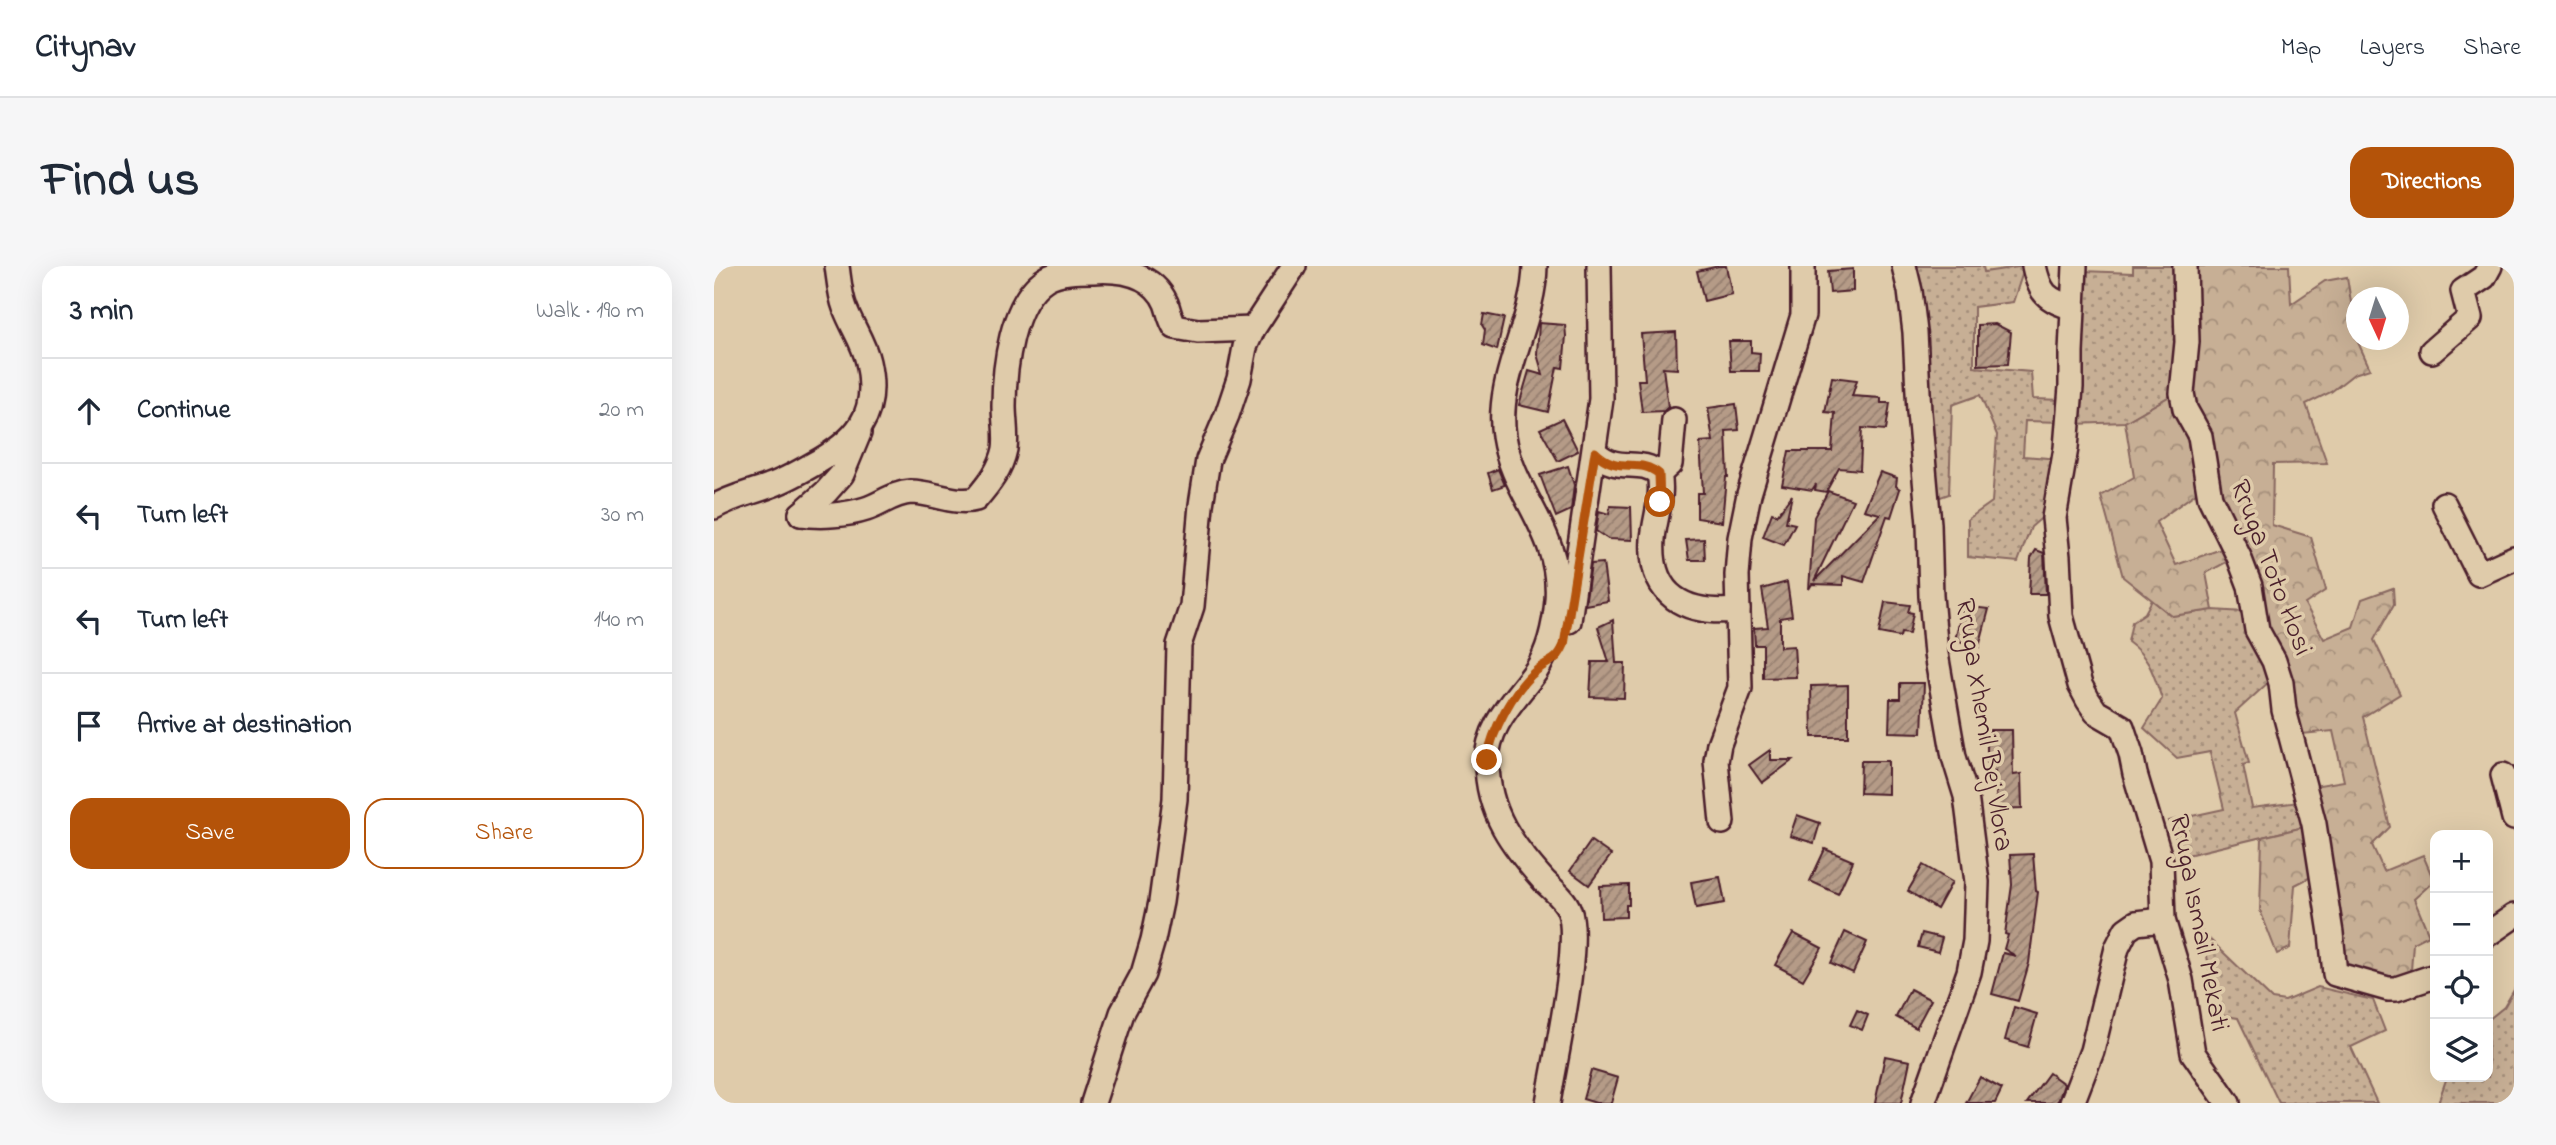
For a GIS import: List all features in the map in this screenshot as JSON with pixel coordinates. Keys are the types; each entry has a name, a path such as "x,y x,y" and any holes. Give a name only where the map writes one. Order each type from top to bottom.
{"street":[{"path":"837,266 844,304 864,346 871,375 867,410 842,474 801,514 850,513 868,509 889,496 909,492 931,493 957,500 976,499 1000,466 1005,447 1005,383 1015,327 1025,302 1035,288 1048,278 1072,272 1123,271 1142,278 1157,289 1166,303 1175,327 1198,331 1254,329"},
{"path":"1093,1103 1122,1013 1143,974 1161,902 1175,799 1179,645 1192,606 1208,460 1227,415 1245,347 1294,266"},
{"path":"1535,266 1528,313 1511,368 1503,413 1504,436 1509,458 1539,516 1550,547 1557,573 1557,599 1553,627 1537,669 1502,716 1489,741 1487,760 1492,797 1507,837 1569,908 1572,944 1548,1103"},
{"path":"1537,669 1559,656 1564,645 1595,452 1601,399 1599,266"},
{"path":"1722,822 1717,761 1719,744 1740,688 1740,538 1749,494 1803,315 1803,266"},
{"name":"Rruga Xhemil Bej Vlora","path":"1904,266 1915,332 1919,412 1930,524 1931,596 1936,654 1954,757 1965,796 1977,882 1975,941 1969,972 1923,1103"},
{"path":"2034,266 2037,282 2045,296 2073,308"},
{"name":"Rruga Ismail Mekati","path":"2075,266 2066,449 2054,518 2061,616 2080,685 2088,700 2096,712 2122,727 2161,862 2163,920 2181,980 2193,1053 2228,1103"},
{"name":"Rruga Toto Hosi","path":"2185,266 2187,342 2182,393 2185,408 2200,436 2210,498 2239,557 2250,586 2257,629 2274,661 2281,682 2287,722 2314,824 2332,933 2334,974 2388,989 2430,978"},
{"path":"2432,351 2470,318 2463,291 2484,277 2490,266"},
{"path":"1659,474 1671,464 1674,420"},
{"path":"714,508 792,476 833,454 850,441 862,426"},
{"path":"1595,452 1611,464 1642,466 1659,474 1660,502 1653,537 1653,558 1664,589 1686,606 1712,611 1738,610"},
{"path":"2444,504 2479,574 2514,558"},
{"path":"2503,775 2514,818"},
{"path":"2493,931 2514,916"},
{"path":"2072,1103 2092,1051 2117,948 2126,930 2136,923 2163,920"}],"green space":[{"path":"1912,266 1983,266 1984,272 2025,266 2013,302 1974,307 1974,367 2031,372 2033,399 2064,400 2062,422 2025,421 2023,456 2059,459 2046,514 2031,527 2018,562 1968,557 1968,519 1992,502 1997,435 1980,395 1952,405 1949,494 1935,499"},
{"path":"2133,266 2180,266 2177,392 2125,422 2075,424 2083,271 2133,273"},
{"path":"2193,266 2289,266 2291,304 2325,281 2347,277 2346,350 2361,350 2370,369 2354,374 2331,392 2306,404 2327,463 2273,464 2272,525 2311,537 2326,590 2305,604 2324,639 2353,627 2362,599 2393,588 2394,604 2374,640 2400,694 2363,717 2390,827 2372,845 2384,871 2423,855 2430,872 2430,885 2414,899 2429,935 2413,943 2411,971 2397,978 2341,968 2313,786 2344,781 2333,731 2302,734 2286,670 2265,625 2214,488 2211,445 2190,387"},
{"path":"2177,392 2179,410 2200,490 2156,522 2176,565 2227,547 2232,559 2206,573 2213,610 2172,616 2123,577 2101,496 2134,477 2125,422"},
{"path":"2152,600 2172,616 2213,610 2244,612 2271,680 2235,713 2249,763 2243,765 2252,808 2299,802 2308,826 2183,856 2169,821 2224,809 2210,752 2177,758 2144,728 2162,699 2146,660 2128,642 2132,622 2145,613"},
{"path":"2308,826 2315,875 2295,885 2290,948 2277,954 2260,910 2262,837"},
{"path":"2202,932 2272,999 2285,1001 2318,987 2373,1000 2385,1031 2351,1047 2377,1103 2279,1103 2238,1018 2219,1015"},
{"path":"2514,990 2514,1103 2438,1103 2445,1082 2493,1082 2493,1016 2504,1007"}],"building":[{"path":"1726,266 1732,294 1704,301 1697,271"},
{"path":"1853,269 1853,291 1830,293 1828,271"},
{"path":"1484,314 1504,318 1497,350 1483,345"},
{"path":"1539,323 1565,325 1563,368 1557,367 1548,412 1519,405 1529,371 1543,375 1537,354"},
{"path":"1995,324 2011,332 2008,364 1978,365 1978,325"},
{"path":"1676,332 1677,369 1663,368 1668,407 1664,411 1642,412 1638,380 1645,380 1641,334"},
{"path":"1729,341 1751,341 1751,352 1760,353 1759,371 1731,371"},
{"path":"1832,377 1857,380 1852,396 1881,398 1881,403 1890,403 1886,430 1862,428 1860,470 1839,468 1826,492 1815,490 1816,484 1812,490 1782,485 1789,451 1832,451 1835,413 1825,412"},
{"path":"1736,404 1739,430 1726,431 1728,477 1722,522 1697,518 1697,493 1703,493 1700,442 1713,441 1708,408"},
{"path":"1562,419 1578,451 1558,461 1540,429"},
{"path":"1568,466 1574,485 1571,510 1556,517 1540,475"},
{"path":"1498,469 1505,485 1493,489 1488,473"},
{"path":"1880,472 1897,478 1896,486 1900,489 1891,517 1887,516 1864,582 1843,576 1843,585 1812,584 1809,589 1814,517 1828,491 1853,500 1814,581 1880,514 1864,510"},
{"path":"1792,495 1786,522 1795,524 1784,545 1763,537 1772,513 1777,515"},
{"path":"1610,506 1631,507 1632,540 1608,539 1596,531 1599,511 1609,514"},
{"path":"1704,539 1705,560 1689,560 1686,540"},
{"path":"2036,550 2044,553 2046,594 2029,594 2031,558"},
{"path":"1603,563 1608,601 1585,605 1591,564"},
{"path":"1787,582 1792,616 1780,618 1780,647 1794,646 1796,677 1763,678 1763,645 1755,645 1754,628 1768,627 1762,589"},
{"path":"1885,602 1910,605 1908,612 1913,613 1909,634 1901,633 1900,637 1879,633"},
{"path":"1963,606 1989,609 1979,647 1955,640"},
{"path":"1613,620 1616,663 1625,663 1624,698 1590,697 1592,662 1609,662 1598,627"},
{"path":"1900,683 1924,683 1922,733 1889,732 1890,699 1900,699"},
{"path":"1848,685 1848,737 1812,737 1811,686"},
{"path":"1987,730 2012,730 2013,775 2021,774 2022,808 1997,809 1995,771 1987,771"},
{"path":"1770,750 1770,760 1793,760 1762,783 1749,765"},
{"path":"1861,761 1888,761 1888,794 1860,793"},
{"path":"1797,815 1820,823 1814,843 1790,836"},
{"path":"1591,841 1611,855 1589,885 1570,871"},
{"path":"1825,849 1853,861 1838,894 1810,881"},
{"path":"2033,854 2038,892 2029,963 2018,1001 1992,994 2003,953 2016,956 2004,949 2008,935 2005,934 2012,885 2010,855"},
{"path":"1923,865 1952,882 1937,909 1908,891"},
{"path":"1720,877 1725,903 1696,908 1691,882"},
{"path":"1629,885 1626,917 1601,918 1600,886"},
{"path":"1845,932 1867,942 1853,973 1831,963"},
{"path":"1793,933 1822,948 1803,980 1775,965"},
{"path":"1922,933 1942,938 1938,952 1918,947"},
{"path":"1910,989 1931,1000 1916,1028 1896,1017"},
{"path":"2014,1007 2037,1014 2028,1047 2005,1040"},
{"path":"1857,1010 1868,1015 1862,1030 1850,1025"},
{"path":"1885,1056 1910,1061 1901,1103 1875,1103"},
{"path":"1591,1070 1618,1078 1611,1103 1596,1103 1583,1099"},
{"path":"2049,1073 2064,1084 2059,1099 2056,1103 2027,1103"},
{"path":"1980,1077 2002,1089 1995,1103 1966,1103"}],"route":[{"path":"1487,760 1489,741 1502,716 1537,669 1559,656 1564,645 1595,452 1611,464 1653,469 1659,474 1660,502"}]}
